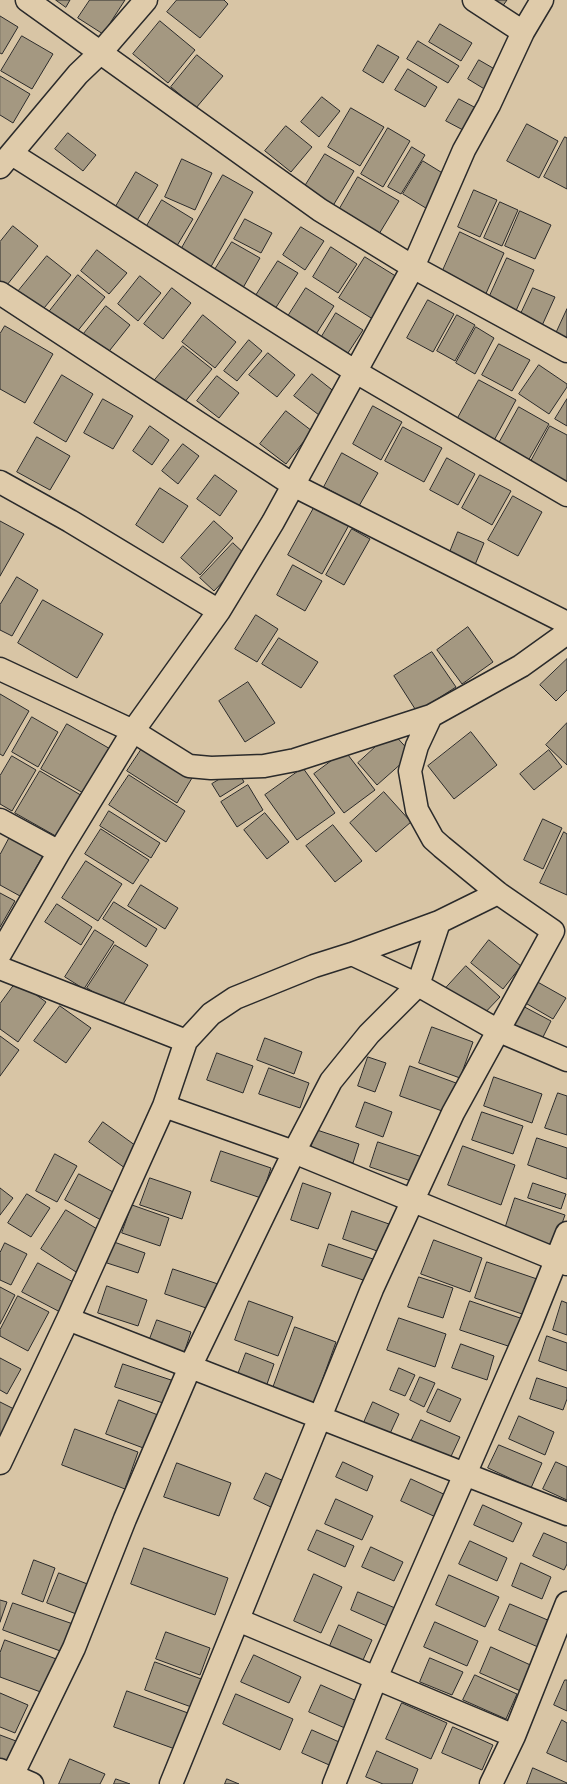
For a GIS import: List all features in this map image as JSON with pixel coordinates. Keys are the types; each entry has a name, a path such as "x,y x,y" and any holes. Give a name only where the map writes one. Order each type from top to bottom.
{"street":[{"path":"27,0 320,210 413,267 567,351"},
{"path":"146,0 101,52 78,74 6,160 356,372 567,495"},
{"path":"474,0 523,32"},
{"path":"0,954 59,852 133,731 219,611 273,522 413,267 464,150 489,105 523,32 542,0"},
{"path":"0,293 292,485 567,623"},
{"path":"0,482 70,521 219,611"},
{"path":"0,669 133,731 189,766 211,768 264,766 295,760 432,716 521,666 567,634"},
{"path":"171,1784 372,1289 412,1200 453,1112 497,1030 560,934 498,893 433,839 417,810 410,771 417,746 432,716"},
{"path":"0,820 59,852"},
{"path":"2,1455 68,1319 164,1106 186,1041 211,1014 235,998 314,966 352,954 439,922 498,893"},
{"path":"13,1778 74,1648 125,1519 190,1367 294,1152 331,1081 369,1034 418,985 439,922"},
{"path":"352,954 418,985 497,1030 567,1060"},
{"path":"0,968 186,1041"},
{"path":"164,1106 294,1152 562,1262"},
{"path":"334,1784 376,1678 465,1474 531,1323 562,1262 567,1233"},
{"path":"68,1319 567,1514"},
{"path":"491,1784 514,1736 567,1603"},
{"path":"238,1620 514,1736"}],"building":[{"path":"56,0 70,0 66,7"},
{"path":"90,0 125,0 103,34 78,18"},
{"path":"177,0 224,0 228,4 200,38 167,12"},
{"path":"493,0 507,0 502,7"},
{"path":"0,16 18,27 2,54 0,53"},
{"path":"160,21 195,50 168,83 133,54"},
{"path":"440,24 472,43 461,61 429,42"},
{"path":"22,36 53,54 32,89 1,71"},
{"path":"418,41 459,66 448,83 407,59"},
{"path":"378,45 399,57 383,83 363,71"},
{"path":"197,55 223,76 196,108 171,87"},
{"path":"479,60 498,71 486,90 468,79"},
{"path":"408,69 437,87 425,107 395,90"},
{"path":"0,76 30,94 13,123 0,115"},
{"path":"322,97 340,111 319,137 301,122"},
{"path":"459,99 476,108 463,130 446,121"},
{"path":"351,108 384,127 360,166 328,147"},
{"path":"527,124 558,141 539,178 507,161"},
{"path":"286,126 312,147 291,172 265,151"},
{"path":"388,128 410,141 383,187 361,174"},
{"path":"68,133 96,155 83,171 55,149"},
{"path":"565,137 567,138 567,189 544,177"},
{"path":"412,147 425,155 401,194 388,187"},
{"path":"325,154 354,171 331,209 302,191"},
{"path":"182,159 212,173 195,210 165,197"},
{"path":"423,161 449,177 429,210 403,194"},
{"path":"136,172 158,185 133,227 111,215"},
{"path":"223,175 253,192 208,272 178,255"},
{"path":"358,177 399,201 379,234 339,210"},
{"path":"474,190 497,200 480,237 458,227"},
{"path":"162,200 193,219 172,254 141,236"},
{"path":"500,202 518,210 502,246 484,238"},
{"path":"520,211 551,225 535,259 505,246"},
{"path":"245,219 272,233 261,253 234,239"},
{"path":"13,226 38,246 3,290 0,288 0,242"},
{"path":"301,227 324,241 305,270 283,255"},
{"path":"460,232 504,253 484,298 440,277"},
{"path":"232,242 260,258 240,293 211,276"},
{"path":"331,247 357,264 338,293 313,277"},
{"path":"97,250 127,273 109,294 81,271"},
{"path":"47,256 71,275 40,313 16,294"},
{"path":"365,257 402,280 376,321 339,298"},
{"path":"507,258 534,270 515,313 488,300"},
{"path":"278,261 298,273 275,309 255,297"},
{"path":"78,275 105,297 76,333 49,312"},
{"path":"140,276 161,293 138,321 118,304"},
{"path":"172,288 191,303 163,339 144,324"},
{"path":"306,288 334,306 313,339 285,321"},
{"path":"533,288 555,297 540,330 518,320"},
{"path":"428,300 454,314 433,352 407,338"},
{"path":"106,306 130,325 106,355 82,336"},
{"path":"567,309 567,346 553,340"},
{"path":"336,313 363,330 344,359 318,343"},
{"path":"203,315 236,342 215,368 182,342"},
{"path":"457,315 475,325 455,361 437,351"},
{"path":"5,326 53,354 25,403 0,389 0,334"},
{"path":"476,327 494,338 475,374 456,363"},
{"path":"249,340 262,351 237,381 224,371"},
{"path":"499,344 530,360 512,391 482,375"},
{"path":"183,346 212,369 183,404 154,381"},
{"path":"268,353 295,375 277,397 249,375"},
{"path":"539,365 567,384 567,387 549,414 519,394"},
{"path":"312,374 336,393 319,415 294,396"},
{"path":"62,375 93,394 66,442 34,423"},
{"path":"217,376 239,393 219,418 197,401"},
{"path":"479,380 516,400 491,446 454,425"},
{"path":"103,399 133,416 113,449 84,433"},
{"path":"567,399 567,426 555,419"},
{"path":"373,406 402,422 381,460 353,444"},
{"path":"519,407 549,424 528,461 498,445"},
{"path":"286,411 312,431 286,464 260,444"},
{"path":"150,426 169,440 152,465 133,451"},
{"path":"550,426 567,435 567,482 565,485 529,465"},
{"path":"403,427 442,448 424,482 385,461"},
{"path":"37,437 70,456 50,490 17,472"},
{"path":"183,444 199,456 178,484 162,471"},
{"path":"342,453 378,473 359,506 324,487"},
{"path":"447,458 475,474 458,505 430,490"},
{"path":"215,475 237,491 220,516 197,499"},
{"path":"480,475 511,491 492,525 462,508"},
{"path":"160,488 188,506 163,543 136,525"},
{"path":"513,496 542,512 518,556 488,540"},
{"path":"315,506 349,525 322,574 288,555"},
{"path":"0,521 24,534 0,576"},
{"path":"214,521 233,538 200,575 181,558"},
{"path":"352,529 370,539 344,585 326,575"},
{"path":"458,532 484,543 472,572 446,562"},
{"path":"233,543 247,556 214,591 200,578"},
{"path":"293,565 322,581 305,611 277,595"},
{"path":"17,577 38,590 12,636 0,630 0,605"},
{"path":"43,600 103,634 77,678 18,643"},
{"path":"256,615 278,629 257,662 235,649"},
{"path":"468,627 493,662 462,684 437,650"},
{"path":"279,638 318,662 301,688 262,664"},
{"path":"432,652 456,687 417,712 394,676"},
{"path":"567,659 567,690 556,701 540,685"},
{"path":"248,682 275,723 245,742 219,701"},
{"path":"0,694 29,711 3,756 0,754"},
{"path":"32,717 58,732 38,767 12,752"},
{"path":"567,723 567,765 546,745"},
{"path":"67,724 112,750 85,794 41,769"},
{"path":"392,732 412,754 377,785 358,763"},
{"path":"471,732 497,765 454,799 428,766"},
{"path":"143,747 192,778 177,803 127,771"},
{"path":"549,750 562,767 534,790 520,774"},
{"path":"345,751 375,790 344,813 314,774"},
{"path":"12,756 36,770 12,811 0,804 0,776"},
{"path":"303,768 335,813 297,840 265,795"},
{"path":"237,769 244,782 220,797 212,784"},
{"path":"40,771 84,797 61,839 15,813"},
{"path":"129,775 185,811 166,842 109,805"},
{"path":"248,785 263,810 237,827 221,802"},
{"path":"384,792 411,822 376,852 350,823"},
{"path":"109,811 160,843 151,858 100,826"},
{"path":"265,813 289,842 267,859 244,830"},
{"path":"543,819 562,828 543,869 524,860"},
{"path":"333,825 362,861 335,882 306,846"},
{"path":"101,829 149,860 133,884 85,854"},
{"path":"564,832 567,834 567,895 540,883"},
{"path":"12,833 45,852 20,896 0,885 0,855"},
{"path":"86,861 122,884 98,921 62,898"},
{"path":"141,885 178,908 165,929 128,906"},
{"path":"0,893 15,901 0,927"},
{"path":"114,902 157,929 146,947 103,919"},
{"path":"57,904 92,927 81,945 45,922"},
{"path":"95,930 114,942 84,989 65,977"},
{"path":"489,940 521,966 503,989 471,963"},
{"path":"115,945 148,965 120,1009 87,988"},
{"path":"466,966 500,997 479,1019 445,989"},
{"path":"534,980 566,998 553,1019 522,1001"},
{"path":"17,981 46,1002 18,1042 0,1029 0,1004"},
{"path":"517,1003 551,1021 541,1041 507,1022"},
{"path":"60,1006 91,1028 66,1063 34,1041"},
{"path":"432,1027 473,1042 460,1078 419,1063"},
{"path":"0,1036 19,1050 0,1076"},
{"path":"265,1038 302,1052 294,1074 257,1060"},
{"path":"217,1053 253,1066 243,1093 207,1080"},
{"path":"368,1057 386,1063 375,1092 358,1086"},
{"path":"410,1066 456,1083 445,1112 400,1096"},
{"path":"269,1068 309,1083 300,1108 259,1094"},
{"path":"494,1077 542,1094 532,1123 484,1106"},
{"path":"558,1093 567,1096 567,1135 545,1128"},
{"path":"365,1102 392,1112 383,1137 356,1127"},
{"path":"482,1112 523,1126 513,1154 472,1140"},
{"path":"103,1122 143,1151 129,1171 89,1142"},
{"path":"317,1130 359,1144 353,1163 311,1148"},
{"path":"537,1138 567,1148 567,1179 528,1165"},
{"path":"378,1142 422,1157 414,1182 370,1167"},
{"path":"463,1146 515,1165 501,1205 448,1185"},
{"path":"221,1151 271,1168 261,1198 211,1181"},
{"path":"55,1154 77,1166 57,1202 36,1191"},
{"path":"79,1174 115,1193 101,1220 65,1200"},
{"path":"150,1178 191,1192 182,1219 140,1205"},
{"path":"303,1183 331,1193 318,1229 291,1220"},
{"path":"533,1183 566,1194 561,1209 528,1198"},
{"path":"0,1188 13,1198 0,1215"},
{"path":"27,1194 50,1208 31,1237 8,1223"},
{"path":"515,1198 565,1215 553,1249 504,1232"},
{"path":"132,1205 169,1218 160,1246 122,1233"},
{"path":"66,1210 102,1232 76,1272 41,1249"},
{"path":"352,1211 389,1224 380,1252 343,1239"},
{"path":"434,1240 482,1258 470,1292 421,1274"},
{"path":"114,1242 145,1253 138,1273 107,1263"},
{"path":"5,1243 27,1254 11,1285 0,1280 0,1253"},
{"path":"329,1244 373,1259 366,1281 322,1266"},
{"path":"487,1262 540,1280 528,1316 475,1298"},
{"path":"38,1263 77,1284 62,1313 22,1292"},
{"path":"173,1269 221,1285 212,1310 165,1294"},
{"path":"419,1277 453,1288 443,1318 408,1307"},
{"path":"107,1286 147,1300 138,1326 98,1313"},
{"path":"0,1287 15,1295 0,1324"},
{"path":"18,1296 49,1312 28,1351 0,1336 0,1330"},
{"path":"249,1301 293,1317 278,1356 235,1340"},
{"path":"470,1301 526,1320 517,1349 460,1330"},
{"path":"562,1301 567,1303 567,1335 553,1330"},
{"path":"399,1318 446,1334 435,1367 387,1350"},
{"path":"157,1320 191,1332 183,1356 148,1344"},
{"path":"295,1327 336,1342 314,1403 273,1388"},
{"path":"547,1336 567,1343 567,1371 539,1361"},
{"path":"461,1344 494,1356 487,1380 452,1368"},
{"path":"246,1353 274,1364 266,1387 237,1377"},
{"path":"0,1358 21,1369 7,1394 0,1390"},
{"path":"123,1364 177,1382 169,1405 115,1387"},
{"path":"399,1368 415,1375 405,1396 390,1390"},
{"path":"420,1377 435,1383 424,1407 410,1400"},
{"path":"537,1378 567,1388 567,1399 563,1410 530,1399"},
{"path":"438,1389 461,1399 450,1422 427,1412"},
{"path":"119,1400 158,1415 146,1449 106,1434"},
{"path":"0,1402 20,1412 0,1448"},
{"path":"373,1402 399,1414 388,1438 362,1427"},
{"path":"519,1416 554,1432 545,1455 509,1439"},
{"path":"421,1420 460,1437 447,1465 408,1448"},
{"path":"75,1429 138,1452 125,1489 62,1465"},
{"path":"499,1445 542,1463 531,1488 488,1468"},
{"path":"343,1462 373,1476 367,1491 336,1477"},
{"path":"556,1462 567,1467 567,1500 543,1489"},
{"path":"177,1463 231,1483 219,1516 164,1497"},
{"path":"266,1473 286,1482 275,1509 254,1499"},
{"path":"411,1479 450,1497 440,1519 401,1501"},
{"path":"336,1499 373,1516 362,1540 325,1524"},
{"path":"483,1505 522,1523 513,1542 474,1525"},
{"path":"317,1530 354,1546 345,1567 308,1550"},
{"path":"544,1533 567,1543 567,1564 564,1570 533,1556"},
{"path":"470,1541 507,1558 497,1581 459,1564"},
{"path":"371,1547 403,1562 394,1581 362,1567"},
{"path":"144,1548 228,1578 215,1615 131,1584"},
{"path":"34,1560 55,1568 43,1602 22,1594"},
{"path":"521,1563 551,1577 542,1599 512,1586"},
{"path":"59,1573 90,1585 79,1615 47,1603"},
{"path":"314,1574 342,1587 321,1633 294,1621"},
{"path":"449,1575 499,1597 485,1627 436,1605"},
{"path":"358,1592 395,1608 387,1626 351,1610"},
{"path":"0,1600 7,1602 0,1622"},
{"path":"13,1603 73,1624 63,1652 3,1630"},
{"path":"510,1604 550,1621 538,1647 499,1630"},
{"path":"435,1622 478,1641 467,1666 424,1647"},
{"path":"339,1625 372,1640 359,1669 326,1655"},
{"path":"166,1632 210,1648 200,1675 156,1659"},
{"path":"5,1640 59,1660 46,1694 0,1677 0,1653"},
{"path":"491,1647 537,1668 525,1693 480,1673"},
{"path":"254,1655 301,1677 289,1703 241,1682"},
{"path":"430,1658 463,1672 452,1695 420,1682"},
{"path":"155,1662 204,1680 194,1708 145,1690"},
{"path":"475,1675 517,1694 506,1719 463,1700"},
{"path":"565,1680 567,1680 567,1711 554,1705"},
{"path":"321,1685 359,1702 347,1729 309,1712"},
{"path":"127,1691 188,1713 175,1749 114,1727"},
{"path":"0,1693 28,1705 15,1733 0,1727"},
{"path":"236,1694 293,1719 280,1750 223,1724"},
{"path":"402,1703 447,1723 431,1759 386,1739"},
{"path":"562,1720 567,1723 567,1762 547,1753"},
{"path":"453,1727 493,1745 482,1770 442,1753"},
{"path":"312,1730 346,1745 336,1768 302,1753"},
{"path":"0,1735 16,1741 6,1769 0,1766"},
{"path":"377,1751 418,1769 412,1784 383,1784 366,1777"},
{"path":"70,1759 105,1774 100,1784 59,1784"},
{"path":"533,1768 567,1783 567,1784 527,1784"},
{"path":"116,1779 130,1784 114,1784"},
{"path":"227,1779 239,1784 225,1784"}]}
